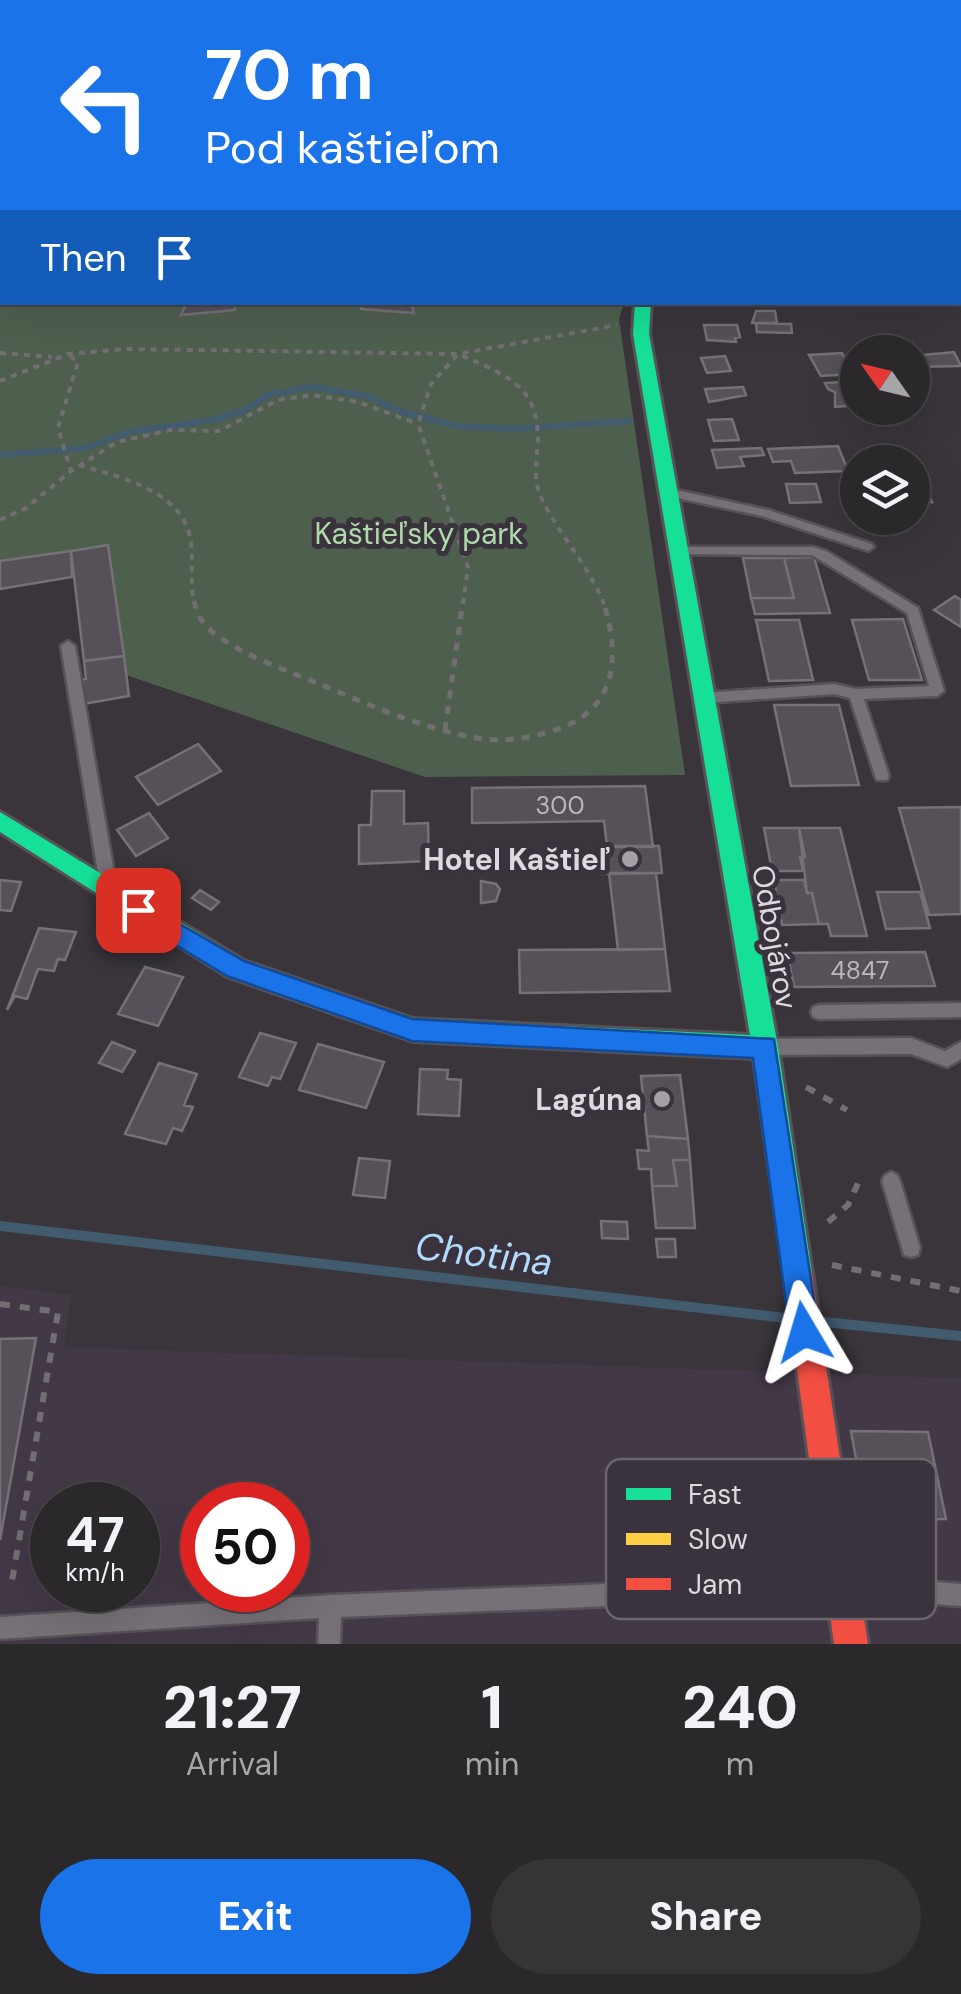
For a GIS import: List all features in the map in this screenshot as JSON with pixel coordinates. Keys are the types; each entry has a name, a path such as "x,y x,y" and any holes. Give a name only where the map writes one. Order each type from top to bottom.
{"main road":[{"name":"Odbojárov","path":"643,305 641,334 667,492 765,1047 822,1459"},
{"path":"0,821 236,969 412,1030 765,1047"},
{"name":"Odbojárov","path":"846,1619 850,1644"}],"lane":[{"path":"667,492 764,512 868,547"},
{"path":"677,551 813,550 912,611 938,691 856,694 834,689 702,698"},
{"path":"68,646 98,844 110,892"},
{"path":"856,694 882,776"},
{"path":"820,1012 960,1015"},
{"path":"765,1047 911,1046 954,1054 961,1074"},
{"path":"891,1181 911,1248"},
{"path":"936,1593 961,1595"},
{"path":"0,1628 330,1606 606,1595"},
{"path":"328,1644 330,1606"}],"path":[{"path":"0,380 68,354 166,349 378,356 458,354 619,324"},
{"path":"0,353 54,357"},
{"path":"68,354 78,362 57,412 57,443 71,471"},
{"path":"446,730 468,566 418,424 420,410 439,368 458,354"},
{"path":"79,465 154,494 183,515 192,544 189,587 204,626 245,652 446,730 496,740 542,736 583,719 610,682 614,652 603,602 581,552 540,496 534,473 538,420 533,398 523,387 458,354"},
{"path":"0,520 26,508 79,465 117,442 170,430 219,431 278,400 312,395 358,402 418,424"},
{"path":"799,1084 847,1110"},
{"path":"825,1224 848,1205 859,1180"},
{"path":"797,1267 816,1262 961,1291"},
{"path":"0,1304 58,1312 11,1587"}],"shaded area":[{"path":"0,1286 71,1295 64,1347 961,1378 961,1644 0,1644"}],"green space":[{"name":"Kaštieľsky park","path":"0,305 623,305 619,319 685,775 425,777 126,675 107,545 0,561"}],"building":[{"path":"186,305 235,305 235,310 181,315"},
{"path":"362,305 412,305 414,313 361,309"},
{"path":"756,311 775,311 777,323 752,323"},
{"path":"756,323 791,324 792,333 757,332"},
{"path":"704,325 737,325 740,337 735,338 736,342 707,340"},
{"path":"954,352 961,366 930,367 930,354"},
{"path":"840,353 840,375 821,376 809,355"},
{"path":"725,356 731,371 707,373 701,358"},
{"path":"840,382 840,407 835,407 835,392 825,383"},
{"path":"743,387 746,395 709,402 705,389"},
{"path":"732,419 739,440 714,441 708,420"},
{"path":"838,446 840,471 795,473 791,461 773,462 768,449"},
{"path":"761,448 764,455 740,457 744,466 717,468 712,450"},
{"path":"786,484 816,484 821,502 790,503"},
{"path":"108,545 124,656 84,661 71,551"},
{"path":"71,551 72,577 0,589 0,561"},
{"path":"814,557 830,613 755,614 751,598 794,598 784,558"},
{"path":"743,558 784,558 794,598 751,598"},
{"path":"955,596 961,600 961,627 934,610"},
{"path":"903,619 922,680 869,680 852,620"},
{"path":"756,620 799,620 813,680 769,681"},
{"path":"124,656 129,696 83,704 80,680 86,679 84,661"},
{"path":"774,705 839,705 859,785 791,786"},
{"path":"198,744 221,771 158,805 136,777"},
{"path":"645,786 653,847 607,847 604,821 472,823 472,788"},
{"path":"372,791 404,791 404,824 428,823 429,861 359,864 359,825 371,825"},
{"path":"961,807 961,914 929,915 899,808"},
{"path":"149,813 168,838 136,856 117,830"},
{"path":"764,828 799,828 805,857 800,857 803,871 772,871"},
{"path":"799,828 840,828 867,936 831,936 828,924 819,924 812,893 807,893"},
{"path":"600,846 659,846 662,873 602,874"},
{"path":"609,873 656,873 665,949 618,950"},
{"path":"0,880 21,882 11,911 0,910"},
{"path":"774,880 804,880 807,893 812,893 819,924 782,925"},
{"path":"481,881 496,884 500,889 496,901 481,903"},
{"path":"200,890 219,902 211,910 192,898"},
{"path":"877,892 920,892 930,928 886,929"},
{"path":"39,928 76,932 65,960 58,959 54,971 38,969 27,999 15,996 7,1010"},
{"path":"665,949 670,991 520,993 519,950"},
{"path":"925,952 935,986 794,987 787,953"},
{"path":"145,967 183,977 158,1026 118,1014"},
{"path":"260,1033 296,1043 280,1079 272,1077 268,1086 239,1077"},
{"path":"112,1042 135,1051 122,1072 99,1063"},
{"path":"318,1044 384,1062 366,1108 299,1090"},
{"path":"159,1063 197,1074 184,1105 193,1107 182,1131 173,1128 166,1144 125,1134"},
{"path":"420,1069 448,1070 447,1079 461,1080 459,1116 418,1114"},
{"path":"680,1075 688,1139 647,1136 641,1076"},
{"path":"647,1136 688,1139 690,1160 673,1160 677,1186 652,1186 651,1169 639,1169 637,1150 649,1151"},
{"path":"359,1158 390,1161 385,1198 353,1195"},
{"path":"673,1160 690,1160 695,1228 656,1228 652,1186 677,1186"},
{"path":"601,1221 627,1222 628,1239 602,1238"},
{"path":"656,1239 675,1239 676,1257 658,1257"},
{"path":"36,1338 0,1540 0,1339"},
{"path":"851,1431 928,1432 934,1459 856,1459"},
{"path":"936,1471 946,1519 936,1519"}],"waterway":[{"path":"0,455 85,448 129,432 212,420 243,411 270,394 313,387 366,396 403,412 457,426 513,429 629,421"},
{"name":"Chotina","path":"0,1226 785,1318"},
{"name":"Chotina","path":"824,1322 961,1336"}],"traffic: fast":[{"path":"643,305 641,334 765,1047 798,1273"},
{"path":"0,821 236,969 413,1030 765,1047"}],"traffic: jam":[{"path":"798,1273 825,1459"},
{"path":"847,1619 851,1644"}],"place":[{"name":"Hotel Kaštieľ","path":"630,859"},
{"name":"Lagúna","path":"662,1099"}],"route":[{"path":"138,910 236,969 412,1030 765,1047 804,1332"}]}
